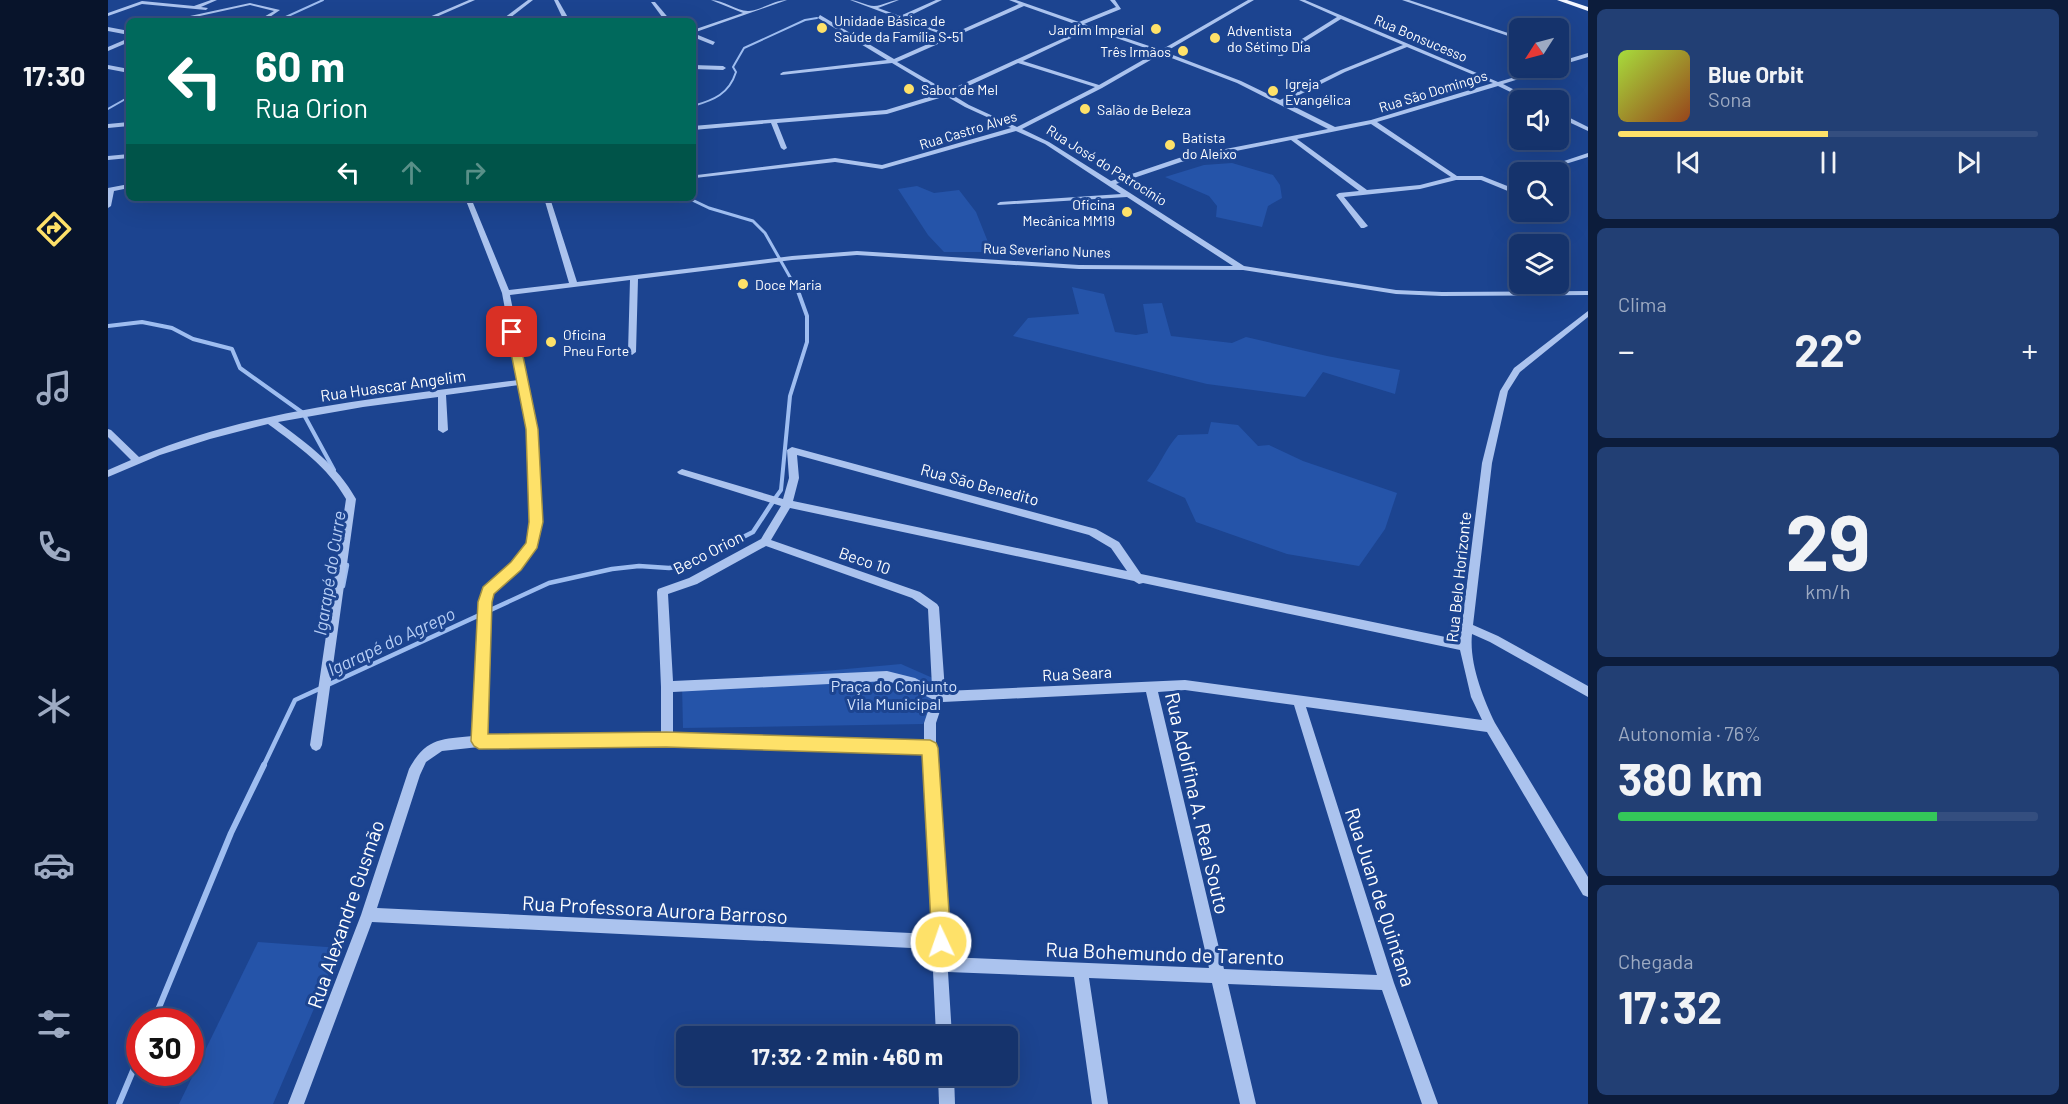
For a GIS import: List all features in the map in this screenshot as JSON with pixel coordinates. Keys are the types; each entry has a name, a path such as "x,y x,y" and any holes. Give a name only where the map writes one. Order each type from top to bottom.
{"main road":[{"path":"1560,0 1588,7"},
{"path":"1572,0 1588,7"}],"street":[{"path":"196,8 215,0"},
{"path":"430,18 473,0"},
{"path":"507,18 531,0"},
{"path":"556,0 565,18"},
{"path":"713,0 748,14"},
{"path":"696,32 785,0"},
{"path":"852,0 952,37"},
{"path":"874,8 897,0"},
{"path":"900,18 940,0"},
{"path":"1011,0 1161,52 1239,82 1335,130"},
{"path":"1078,24 1119,8 1112,0"},
{"name":"Rua Castro Alves","path":"698,177 836,160 882,167 1019,128 1100,87 1252,0"},
{"name":"Rua Bonsucesso","path":"1301,0 1511,90"},
{"path":"1404,0 1509,35"},
{"path":"108,15 131,5 147,2 216,11"},
{"path":"653,3 666,18"},
{"path":"184,18 257,4 278,10 266,18"},
{"path":"783,74 894,61 1022,5"},
{"name":"Rua José do Patrocínio","path":"820,17 967,106 1019,128 1113,183 1243,268"},
{"path":"1280,55 1341,17"},
{"path":"696,129 886,112 946,94 1089,28"},
{"path":"108,29 126,32"},
{"path":"696,34 713,43"},
{"path":"108,49 126,41"},
{"path":"1281,102 1343,71 1408,45"},
{"path":"1569,60 1588,55"},
{"path":"1569,58 1573,59"},
{"path":"1018,61 1100,87"},
{"path":"108,67 126,70"},
{"path":"696,67 723,68"},
{"name":"Rua São Domingos","path":"1113,183 1179,160 1372,122 1518,78"},
{"path":"1569,120 1588,129"},
{"path":"773,121 784,148"},
{"path":"1575,123 1588,121"},
{"path":"1372,122 1456,178"},
{"path":"108,126 126,124"},
{"path":"1293,138 1365,192"},
{"path":"108,158 126,156"},
{"path":"1567,162 1588,156"},
{"path":"1364,226 1338,197 1341,194 1419,187 1456,178 1482,178 1509,189"},
{"path":"108,206 110,190 126,187"},
{"path":"1000,204 1131,195"},
{"path":"469,201 506,294 521,382 532,429 536,522 532,544 523,558 488,591 485,602 479,741 666,740 930,748"},
{"path":"548,201 574,285"},
{"name":"Rua Severiano Nunes","path":"506,294 788,259 857,253 1079,267 1243,268 1396,292 1588,293"},
{"path":"1217,267 1221,253"},
{"path":"632,352 634,279"},
{"name":"Rua Belo Horizonte","path":"1588,313 1517,370 1504,391 1487,464 1465,646 1477,697 1491,727 1588,890"},
{"name":"Rua Huascar Angelim","path":"108,474 137,460 217,434 270,421 342,406 521,382"},
{"path":"442,394 443,430"},
{"path":"270,421 323,461 351,500 316,745"},
{"path":"108,432 137,460"},
{"name":"Beco Orion","path":"666,740 667,687 662,592 693,581 765,542 787,504 794,478 792,450"},
{"name":"Rua São Benedito","path":"792,450 1092,532 1114,544 1139,580"},
{"path":"682,472 787,504 1139,580 1465,646"},
{"name":"Beco 10","path":"765,542 916,595 933,607 939,697"},
{"path":"1467,627 1494,639 1588,692"},
{"path":"667,687 887,676 911,682 939,697 930,723 930,748 945,1026"},
{"name":"Rua Adolfina A. Real Souto","path":"1151,686 1248,1104"},
{"name":"Rua Seara","path":"939,697 1185,686 1491,727"},
{"name":"Rua Juan de Quintana","path":"1298,700 1387,983 1430,1104"},
{"name":"Rua Alexandre Gusmão","path":"296,1104 368,915 414,773 422,758 440,745 479,741"},
{"name":"Rua Professora Aurora Barroso","path":"368,915 941,942"},
{"name":"Rua Bohemundo de Tarento","path":"942,964 1387,983"},
{"path":"1081,971 1100,1104"},
{"path":"946,1086 947,1104"}],"green space":[{"path":"1232,163 1273,175 1280,185 1282,198 1268,206 1262,227 1216,217 1217,206 1209,196 1165,177 1204,165"},
{"path":"917,186 934,193 959,190 976,212 992,252 944,252 928,235 898,189"},
{"path":"1072,287 1104,294 1115,332 1136,335 1148,333 1143,304 1162,303 1171,336 1232,343 1246,337 1400,370 1395,394 1323,372 1305,397 1207,384 1013,336 1028,318 1079,314"},
{"path":"1211,422 1238,425 1258,446 1269,445 1303,461 1397,493 1385,529 1359,566 1287,554 1196,522 1185,498 1147,481 1178,435 1208,434"},
{"name":"Praça do Conjunto Vila Municipal","path":"901,664 944,683 923,724 683,728 682,684"},
{"path":"258,942 340,948 273,1104 179,1104 188,1086 204,1086 204,1053"}],"waterway":[{"name":"Igarapé do Curre","path":"284,18 323,0"},
{"name":"Igarapé do Agrepo","path":"696,105 725,91 733,80 736,72 733,67 744,48 805,20 817,18"},
{"name":"Igarapé do Curre","path":"108,109 126,99"},
{"name":"Igarapé do Agrepo","path":"694,201 709,208 753,221 765,233 798,292"},
{"name":"Igarapé do Agrepo","path":"773,501 781,490 790,396 807,342 807,316 798,292"},
{"name":"Igarapé do Curre","path":"108,326 142,322 172,328 193,339 232,349 240,368 303,413 334,470"},
{"name":"Igarapé do Agrepo","path":"263,767 295,700 549,583 612,569 639,566 669,568 688,565 753,532 774,500"},
{"name":"Igarapé do Curre","path":"343,586 347,565"},
{"name":"Igarapé do Agrepo","path":"159,1008 231,833 264,765"},
{"name":"Igarapé do Agrepo","path":"119,1104 127,1086"}],"place":[{"name":"Unidade Básica de Saúde da Família S-51","path":"822,28"},
{"name":"Jardim Imperial","path":"1156,29"},
{"name":"Adventista do Sétimo Dia","path":"1215,38"},
{"name":"Três Irmãos","path":"1183,51"},
{"name":"Sabor de Mel","path":"909,89"},
{"name":"Igreja Evangélica","path":"1273,91"},
{"name":"Salão de Beleza","path":"1085,109"},
{"name":"Batista do Aleixo","path":"1170,145"},
{"name":"Oficina Mecânica MM19","path":"1127,212"},
{"name":"Doce Maria","path":"743,284"},
{"name":"Oficina Pneu Forte","path":"551,342"}],"route":[{"path":"512,332 532,429 536,522 532,544 516,566 488,591 485,602 479,741 666,740 930,748 941,942"}]}
